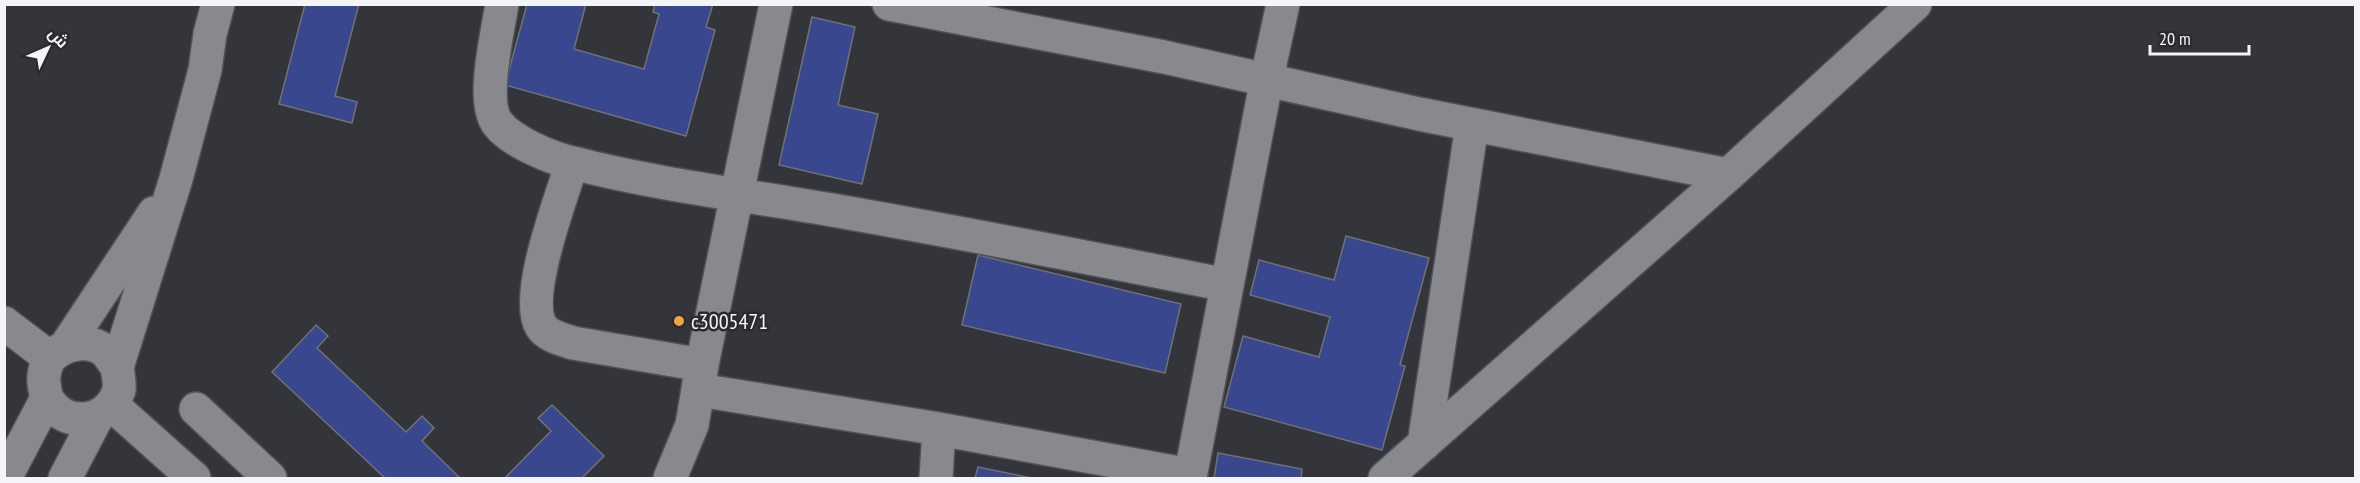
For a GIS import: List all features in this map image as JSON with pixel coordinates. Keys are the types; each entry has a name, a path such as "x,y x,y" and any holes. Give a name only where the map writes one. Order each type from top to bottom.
{"street":[{"path":"64,478 119,387 117,367 176,179 205,69 210,34 218,4"},
{"path":"502,4 490,96 494,118 502,129 518,140 572,163 674,184 736,193 1227,285"},
{"path":"670,478 692,425 736,193 776,4"},
{"path":"889,4 1267,78 1344,98 1472,125 1728,175"},
{"path":"572,163 545,251 537,286 537,315 542,328 553,336 700,377 939,429 1190,477 1283,4"},
{"path":"1385,478 1728,175 1905,6"},
{"path":"1424,444 1472,125"},
{"path":"105,411 77,420 58,413 47,398 43,377 176,179"},
{"path":"4,323 58,352 86,343 105,351 117,367"},
{"path":"5,478 47,398"},
{"path":"196,409 270,478"},
{"path":"105,411 194,478"},
{"path":"936,478 939,429"}],"building":[{"path":"305,4 359,4 335,96 357,102 352,123 279,104"},
{"path":"527,4 586,4 574,49 644,69 659,14 653,12 655,4 713,4 706,27 715,30 686,136 505,85"},
{"path":"812,17 855,27 838,105 878,114 862,184 779,165"},
{"path":"1346,236 1429,258 1400,365 1405,366 1382,450 1224,407 1243,336 1319,357 1330,317 1250,295 1259,260 1334,280"},
{"path":"978,255 1181,304 1165,373 962,325"},
{"path":"316,325 328,336 317,348 406,432 422,416 434,428 422,441 459,477 385,478 272,372"},
{"path":"552,405 604,456 582,478 505,478 551,431 538,418"},
{"path":"1218,453 1302,469 1301,478 1214,478"},
{"path":"978,467 1031,478 975,478"}],"place":[{"name":"c3005471","path":"679,321"}]}
